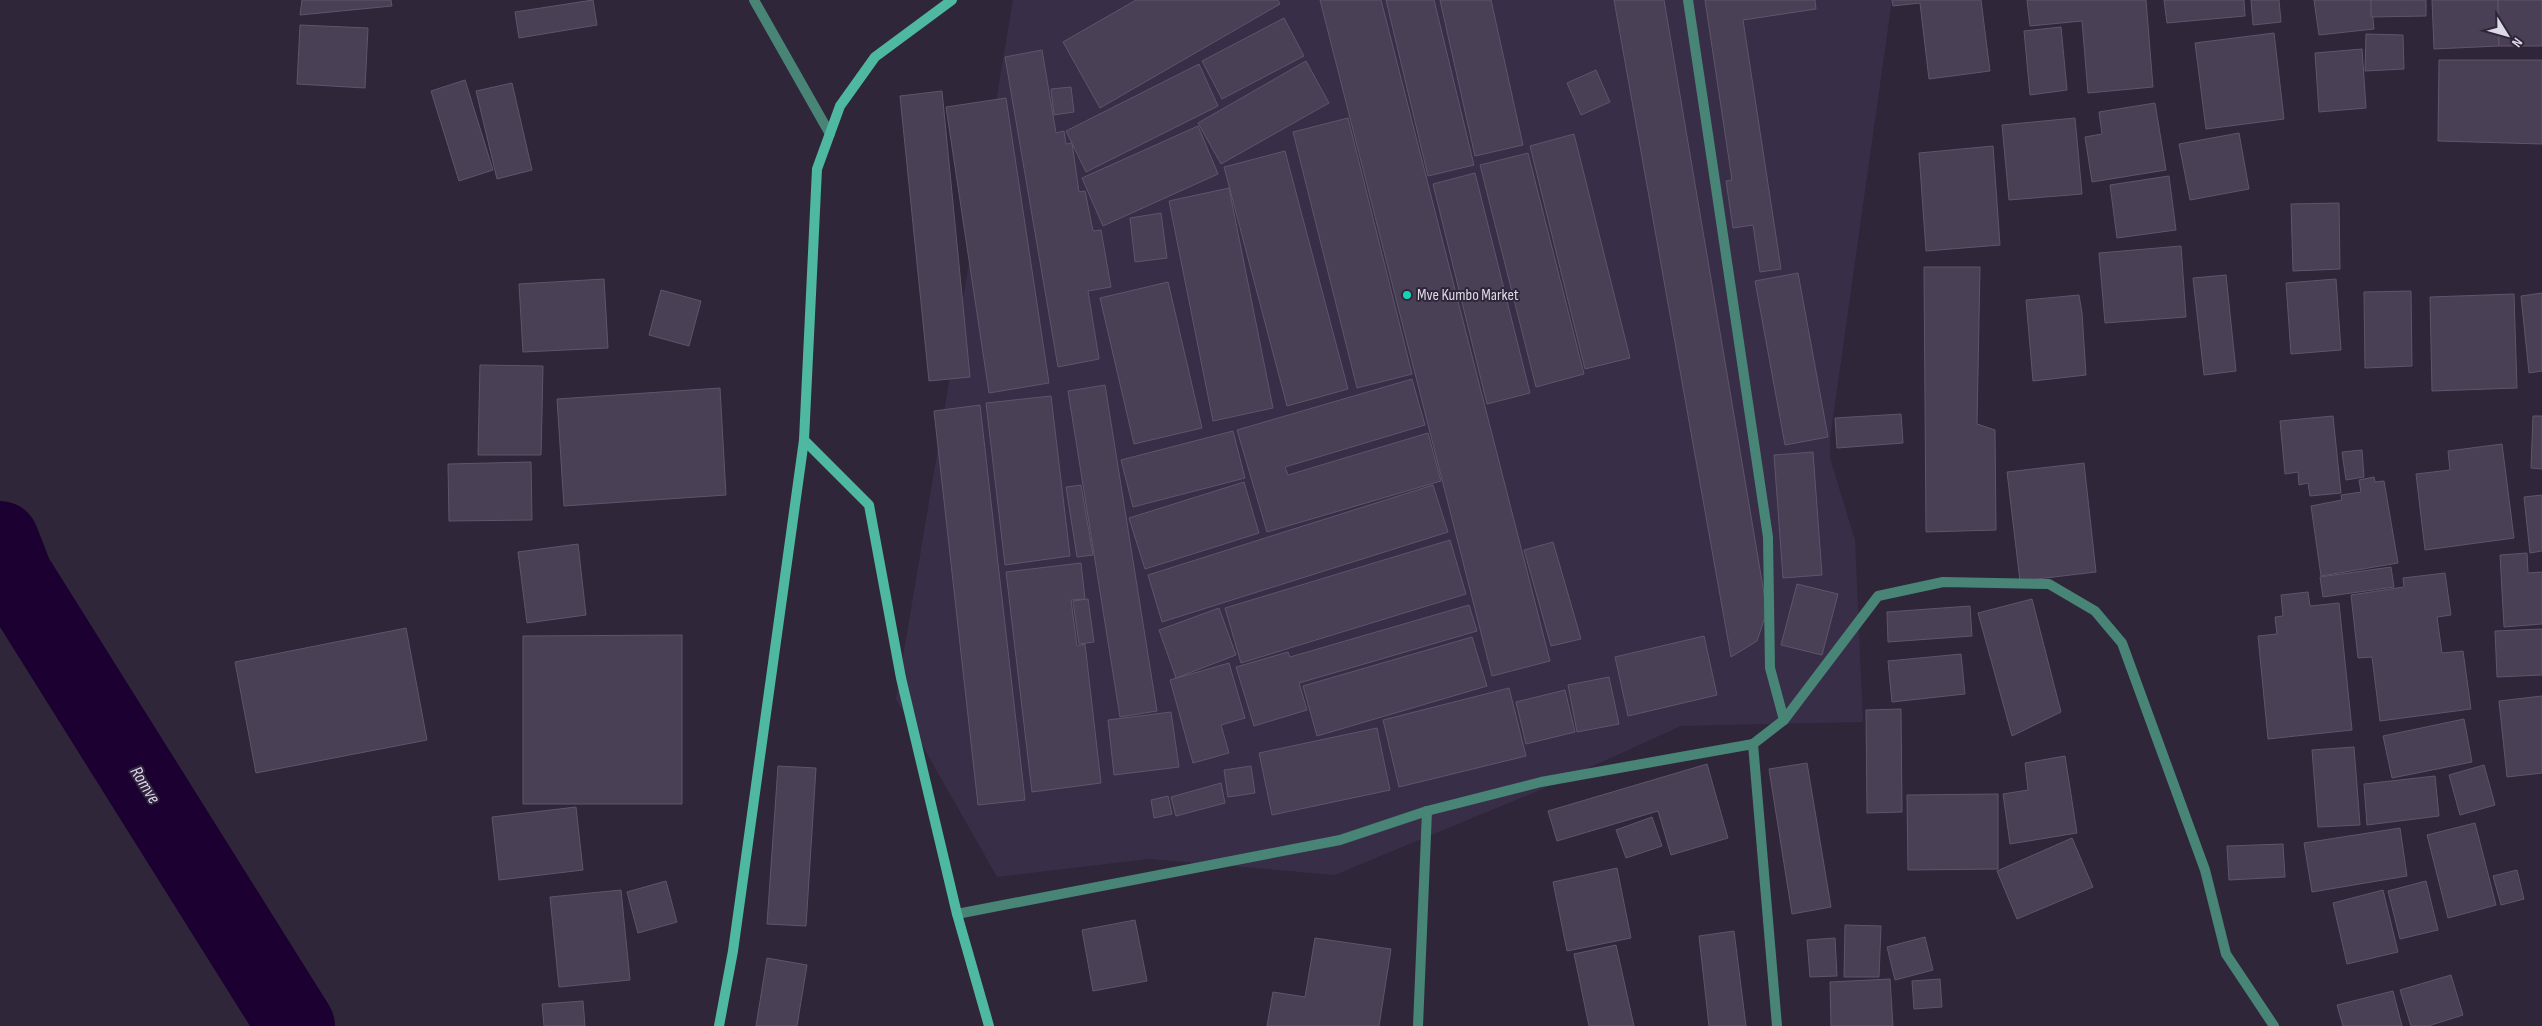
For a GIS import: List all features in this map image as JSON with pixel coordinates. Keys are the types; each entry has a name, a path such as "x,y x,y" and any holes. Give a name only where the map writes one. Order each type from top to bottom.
{"main road":[{"path":"719,1026 733,951 804,440 817,169 840,106 875,57 952,0"},
{"path":"804,440 870,505 901,678 956,914 989,1026"}],"street":[{"path":"754,0 830,134"},
{"path":"1688,0 1768,537 1770,668 1784,720"},
{"path":"956,914 1340,840 1427,811 1542,782 1753,744 1784,720 1878,596 1943,582 2049,584 2095,610 2122,643 2205,870 2226,954 2274,1026"},
{"path":"1753,744 1778,1026"},
{"path":"1418,1026 1427,811"}],"shaded area":[{"name":"Mve Kumbo Market","path":"1013,0 1892,0 1830,439 1830,458 1855,540 1863,722 1681,726 1540,790 1335,875 1149,859 997,877 896,699"}],"building":[{"path":"302,0 391,0 392,6 300,15"},
{"path":"593,0 597,25 519,38 515,12"},
{"path":"1136,0 1278,0 1280,4 1100,108 1063,42"},
{"path":"1320,0 1381,0 1550,661 1492,676"},
{"path":"1386,0 1434,0 1474,165 1428,176"},
{"path":"1440,0 1491,0 1523,145 1475,156"},
{"path":"1614,0 1664,0 1767,611 1757,641 1731,657"},
{"path":"1705,0 1815,0 1816,9 1743,20 1781,269 1760,272 1753,225 1733,228 1726,181 1732,180"},
{"path":"1892,0 1981,0 1990,71 1929,79 1920,3 1893,6"},
{"path":"2027,0 2146,0 2153,87 2088,93 2082,21 2030,26"},
{"path":"2164,0 2244,0 2245,16 2167,23"},
{"path":"2251,0 2279,0 2281,22 2253,25"},
{"path":"2314,0 2371,0 2374,29 2319,35"},
{"path":"2371,0 2426,0 2426,16 2371,17"},
{"path":"2432,0 2498,0 2499,46 2434,49"},
{"path":"2498,0 2542,0 2542,46 2499,46"},
{"path":"1284,18 1304,56 1222,99 1202,61"},
{"path":"300,25 368,28 365,88 297,84"},
{"path":"2061,27 2067,90 2030,95 2024,31"},
{"path":"2274,33 2284,119 2206,129 2195,43"},
{"path":"2366,34 2403,35 2404,69 2365,71"},
{"path":"2362,49 2366,108 2319,112 2315,53"},
{"path":"1042,50 1056,133 1064,131 1066,144 1072,143 1079,192 1085,191 1093,231 1101,230 1111,287 1088,291 1099,359 1058,367 1005,57"},
{"path":"2439,60 2542,60 2542,144 2438,141"},
{"path":"1306,61 1329,103 1221,164 1198,123"},
{"path":"1199,64 1218,106 1086,172 1066,131"},
{"path":"1596,70 1610,102 1581,115 1567,83"},
{"path":"465,80 493,170 459,181 431,91"},
{"path":"512,83 532,170 497,179 476,91"},
{"path":"1071,87 1074,112 1054,115 1051,89"},
{"path":"942,91 970,377 929,381 900,96"},
{"path":"1006,98 1049,383 989,393 946,107"},
{"path":"2155,103 2166,170 2092,182 2085,137 2102,134 2099,112"},
{"path":"1348,118 1412,374 1357,388 1293,132"},
{"path":"2075,118 2082,194 2009,200 2002,125"},
{"path":"1198,126 1218,174 1103,226 1082,178"},
{"path":"2239,133 2249,189 2190,200 2179,144"},
{"path":"1574,134 1630,358 1585,369 1530,146"},
{"path":"1993,146 2000,245 1926,251 1919,153"},
{"path":"1285,151 1348,389 1287,406 1224,167"},
{"path":"1528,153 1584,374 1536,387 1480,165"},
{"path":"1475,173 1530,393 1487,404 1433,184"},
{"path":"2169,176 2176,230 2117,238 2110,185"},
{"path":"1229,188 1273,408 1213,421 1169,201"},
{"path":"2339,203 2340,269 2293,271 2291,204"},
{"path":"1161,213 1167,258 1135,262 1130,218"},
{"path":"2181,246 2186,317 2105,323 2099,253"},
{"path":"1924,267 1980,267 1977,424 1995,430 1996,530 1926,532"},
{"path":"1798,273 1828,437 1785,445 1755,281"},
{"path":"2226,275 2236,371 2204,375 2193,278"},
{"path":"604,279 608,348 523,352 519,284"},
{"path":"2336,279 2341,350 2291,354 2286,283"},
{"path":"1168,282 1202,428 1134,444 1100,298"},
{"path":"661,290 701,301 689,346 649,335"},
{"path":"2411,291 2412,366 2365,368 2364,292"},
{"path":"2542,293 2542,371 2529,373 2521,296"},
{"path":"2514,294 2517,388 2432,391 2430,297"},
{"path":"2079,295 2086,375 2033,381 2026,300"},
{"path":"480,365 543,366 541,455 478,455"},
{"path":"1412,379 1425,425 1285,467 1288,475 1428,433 1441,481 1267,532 1237,430"},
{"path":"1105,385 1157,711 1120,717 1068,391"},
{"path":"720,388 726,495 564,506 557,399"},
{"path":"1051,396 1070,556 1005,565 986,403"},
{"path":"980,405 1025,800 978,805 934,411"},
{"path":"1901,414 1903,443 1837,448 1835,418"},
{"path":"2333,416 2341,493 2310,496 2308,483 2299,485 2298,472 2285,474 2280,421"},
{"path":"2533,416 2542,416 2542,469 2531,468"},
{"path":"1233,431 1245,478 1133,507 1121,460"},
{"path":"2502,444 2514,538 2425,550 2416,474 2450,470 2448,451"},
{"path":"2362,450 2364,477 2346,480 2342,452"},
{"path":"1813,452 1822,575 1783,578 1774,455"},
{"path":"531,462 532,520 449,521 448,464"},
{"path":"2084,463 2096,572 2020,581 2007,472"},
{"path":"2374,477 2375,482 2384,481 2398,563 2321,576 2311,506 2342,500 2341,495 2361,492 2359,480"},
{"path":"1244,482 1259,533 1145,569 1129,518"},
{"path":"1081,485 1093,555 1077,557 1066,487"},
{"path":"1433,485 1448,532 1162,622 1148,575"},
{"path":"2542,495 2542,551 2530,553 2524,497"},
{"path":"1450,540 1466,594 1241,663 1225,608"},
{"path":"1553,542 1581,639 1551,646 1524,550"},
{"path":"578,544 586,615 527,623 518,552"},
{"path":"2527,553 2528,573 2542,572 2542,624 2504,627 2500,555"},
{"path":"1081,563 1085,599 1071,600 1077,646 1085,644 1101,783 1032,792 1006,572"},
{"path":"2391,567 2394,587 2323,597 2320,577"},
{"path":"2445,573 2451,615 2437,617 2442,653 2463,651 2471,709 2380,721 2372,657 2358,658 2351,595 2404,587 2403,578"},
{"path":"1797,584 1838,594 1822,655 1781,645"},
{"path":"2308,592 2310,606 2339,603 2352,730 2268,739 2258,636 2277,634 2275,617 2283,616 2281,595"},
{"path":"1088,599 1094,642 1079,644 1073,601"},
{"path":"2032,599 2061,712 2012,736 1978,613"},
{"path":"1469,605 1477,631 1299,683 1307,710 1254,726 1236,667 1288,652 1290,657"},
{"path":"1970,606 1972,636 1888,642 1887,612"},
{"path":"1219,608 1236,655 1176,678 1159,630"},
{"path":"406,628 427,740 256,773 235,662"},
{"path":"2542,629 2542,675 2497,677 2495,631"},
{"path":"682,635 682,804 523,804 523,636"},
{"path":"1704,636 1717,695 1628,716 1615,657"},
{"path":"1472,637 1487,686 1317,736 1303,686"},
{"path":"1961,654 1965,694 1892,702 1888,661"},
{"path":"1229,663 1245,718 1221,725 1229,753 1193,763 1170,680"},
{"path":"1609,677 1619,724 1577,732 1568,685"},
{"path":"1509,688 1526,756 1399,787 1383,720"},
{"path":"1565,690 1575,732 1526,744 1516,702"},
{"path":"2542,696 2542,773 2507,777 2499,701"},
{"path":"1901,709 1902,812 1867,813 1866,710"},
{"path":"1171,712 1179,767 1114,775 1108,720"},
{"path":"2464,719 2472,762 2392,778 2383,736"},
{"path":"1377,728 1390,790 1272,815 1259,753"},
{"path":"2354,747 2360,825 2318,827 2312,750"},
{"path":"2065,756 2077,833 2010,844 2003,794 2028,790 2025,763"},
{"path":"1807,763 1831,907 1792,914 1769,769"},
{"path":"1707,764 1728,838 1671,855 1658,811 1557,841 1548,811"},
{"path":"2484,765 2495,805 2460,815 2449,775"},
{"path":"778,766 816,768 806,926 767,924"},
{"path":"1251,766 1255,793 1228,797 1224,770"},
{"path":"2435,776 2439,816 2367,825 2364,784"},
{"path":"1221,783 1225,803 1176,816 1171,797"},
{"path":"1998,794 1998,869 1908,870 1907,795"},
{"path":"1168,796 1172,814 1154,818 1151,800"},
{"path":"576,807 583,870 499,880 492,817"},
{"path":"1652,817 1662,846 1626,858 1616,830"},
{"path":"2475,823 2496,905 2448,918 2427,835"},
{"path":"2400,828 2407,876 2312,892 2304,843"},
{"path":"2072,838 2093,887 2017,919 1997,871"},
{"path":"2283,844 2285,877 2229,880 2227,846"},
{"path":"1617,868 1631,938 1567,951 1553,882"},
{"path":"2517,870 2524,899 2501,905 2493,876"},
{"path":"666,881 677,922 638,933 627,892"},
{"path":"2426,881 2438,930 2400,939 2388,891"},
{"path":"621,890 630,980 559,987 550,897"},
{"path":"2383,890 2398,952 2347,964 2333,903"},
{"path":"1135,920 1147,981 1093,991 1082,930"},
{"path":"1845,925 1881,926 1879,977 1844,977"},
{"path":"1734,931 1746,1026 1709,1026 1699,936"},
{"path":"1925,937 1933,970 1895,980 1887,947"},
{"path":"1315,938 1391,949 1379,1026 1267,1026 1273,992 1305,997"},
{"path":"1835,938 1837,976 1810,977 1807,940"},
{"path":"1616,945 1634,1026 1589,1026 1574,954"},
{"path":"767,958 807,965 797,1026 756,1026"},
{"path":"2451,975 2463,1015 2428,1026 2411,1026 2400,990"},
{"path":"1890,979 1893,1026 1831,1026 1830,982"},
{"path":"1940,979 1942,1007 1914,1009 1912,981"},
{"path":"2393,991 2402,1026 2343,1026 2337,1005"},
{"path":"583,1001 585,1026 544,1026 542,1004"}],"waterway":[{"name":"Romve","path":"0,540 14,576 296,1026"}],"place":[{"name":"Mve Kumbo Market","path":"1407,295"}]}
